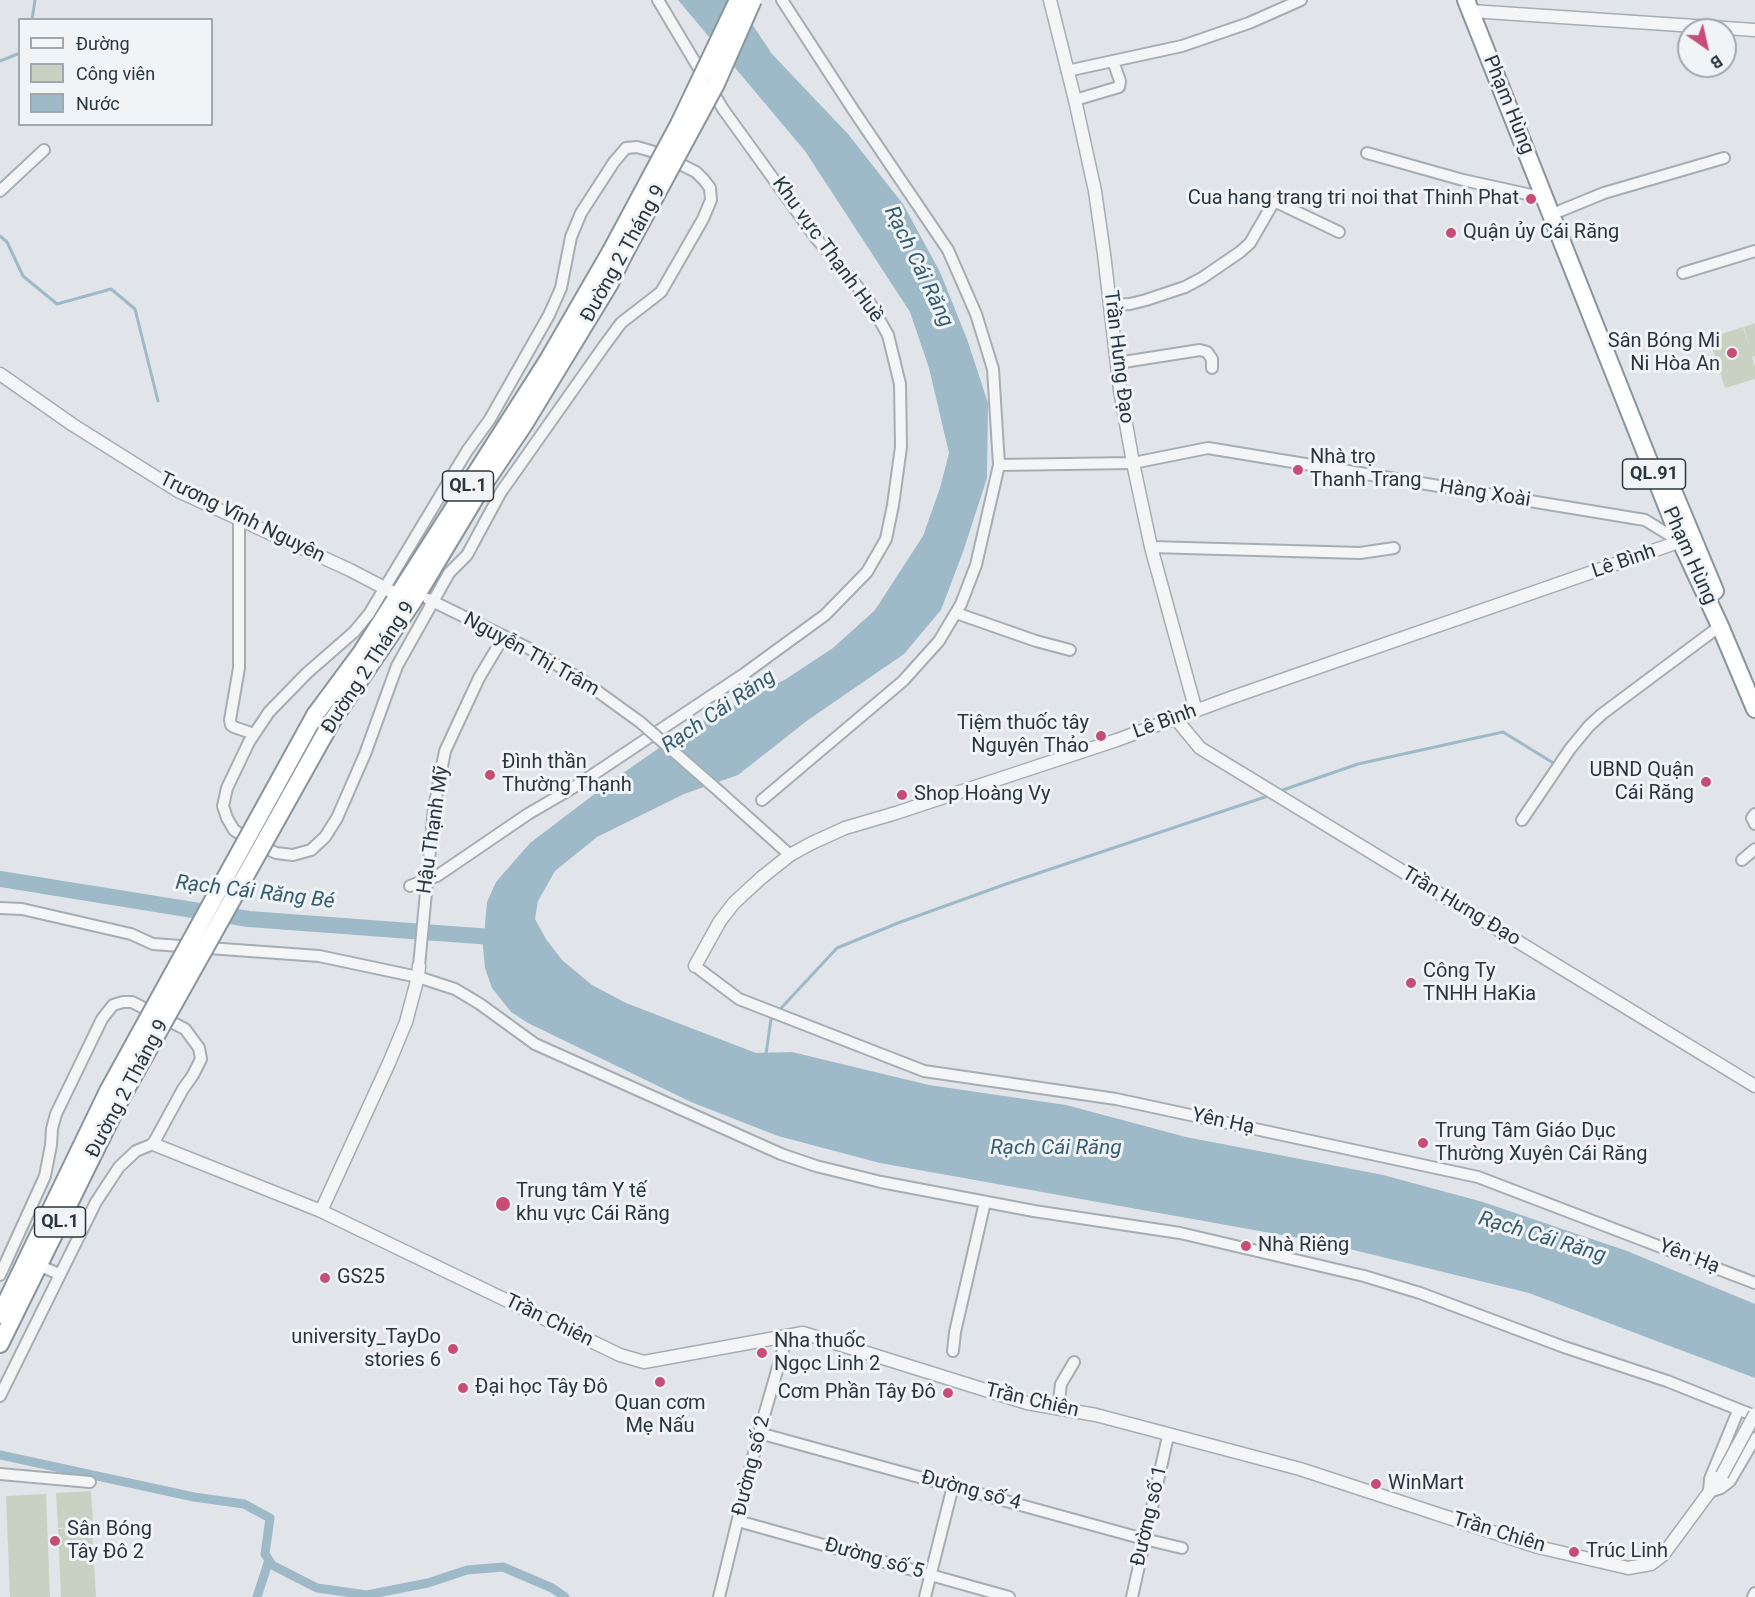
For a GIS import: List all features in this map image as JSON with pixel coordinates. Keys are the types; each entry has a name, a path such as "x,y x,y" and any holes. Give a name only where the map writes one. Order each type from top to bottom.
{"highway":[{"name":"Đường 2 Tháng 9","path":"0,1344 114,1096 332,721 418,594 480,489 552,381 610,283 617,254 738,0"},
{"name":"Đường 2 Tháng 9","path":"0,1315 315,715 373,634 391,591 617,254 716,84 740,34 753,0"},
{"name":"Phạm Hùng","path":"1472,5 1545,198 1564,233 1755,709"},
{"name":"Phạm Hùng","path":"1472,5 1560,211 1564,233"},
{"name":"Phạm Hùng","path":"1687,539 1755,686"}],"street":[{"name":"Khu vực Thạnh Huề","path":"410,886 430,883 528,814 576,786 734,681 825,615 867,572 886,539 901,447 900,384 888,335 867,298 816,238 723,109 658,0"},
{"path":"762,800 903,681 939,641 961,604 976,565 999,465 993,369 975,314 948,250 782,0"},
{"name":"Trần Hưng Đạo","path":"1050,0 1095,191 1117,363 1133,463 1151,547 1196,711"},
{"path":"1067,70 1182,46 1249,23 1301,0"},
{"path":"1472,5 1755,30"},
{"path":"1075,100 1119,87 1120,81 1113,61"},
{"path":"637,147 696,172 710,188 711,200 703,219 661,292 621,323 501,492 467,555 449,573 397,666 365,754 337,818 325,837 311,850 293,855 276,853 234,830 223,806 227,788 254,734 269,712 307,673 354,632 391,591 549,315 561,288 571,237 581,213 614,162 626,148 637,147"},
{"path":"0,191 44,150"},
{"path":"1367,153 1463,180 1545,198"},
{"path":"1560,211 1604,193 1724,158"},
{"path":"1111,305 1146,300 1185,287 1202,278 1250,243 1276,202 1339,232"},
{"path":"1683,273 1755,251"},
{"path":"1117,363 1200,350 1207,352 1212,359 1212,368"},
{"name":"Trương Vĩnh Nguyên","path":"2,380 178,491 391,591"},
{"name":"Hàng Xoài","path":"999,465 1133,463 1208,448 1645,520 1687,539"},
{"path":"239,519 239,668 230,720 234,727 254,734"},
{"name":"Lê Bình","path":"695,966 720,921 734,903 761,878 790,855 845,828 988,783 1176,719 1687,539"},
{"path":"449,573 451,540"},
{"path":"1151,547 1360,553 1394,548"},
{"name":"Nguyễn Thị Trâm","path":"418,594 504,636 579,678 640,722 790,855"},
{"path":"956,613 1036,641 1070,650"},
{"path":"369,614 373,634"},
{"path":"1522,820 1570,749 1589,726 1720,626"},
{"name":"Hậu Thạnh Mỹ","path":"419,971 430,883 435,808 445,751 479,678 504,636"},
{"name":"Trần Hưng Đạo","path":"1176,719 1200,748 1755,1086"},
{"path":"1755,814 1752,818 1755,824"},
{"path":"1742,860 1755,849"},
{"path":"0,908 22,909 131,934 153,944 319,956 419,971 480,1004 534,1044 781,1154 816,1166 881,1182 985,1202 1180,1233 1364,1276 1420,1293 1564,1347 1667,1381 1738,1411 1755,1415"},
{"name":"Yên Hạ","path":"695,966 739,999 924,1071 1116,1099 1478,1177 1755,1282"},
{"path":"321,1211 406,1022 419,971"},
{"path":"0,1275 45,1176 52,1129 60,1105 102,1019 113,1005 132,1002 184,1029 200,1048 201,1059 193,1075 153,1144 136,1151 119,1167 96,1202 0,1396"},
{"name":"Trần Chiên","path":"153,1144 321,1211 620,1355 644,1362 803,1333 1027,1403 1096,1415 1168,1436 1300,1469 1538,1547 1628,1568 1651,1564 1663,1555 1722,1475 1755,1415"},
{"path":"953,1351 955,1332 985,1202"},
{"path":"38,1265 59,1274"},
{"name":"Đường số 2","path":"719,1597 759,1433 787,1336"},
{"path":"1058,1409 1060,1384 1074,1362"},
{"path":"1738,1411 1710,1479 1709,1492 1721,1488 1730,1481 1755,1438"},
{"name":"Đường số 4","path":"759,1433 1182,1548"},
{"name":"Đường số 1","path":"1132,1597 1168,1436"},
{"path":"0,1474 90,1482"},
{"path":"925,1597 953,1486"},
{"name":"Đường số 5","path":"738,1521 1009,1597"},
{"path":"1753,1597 1755,1593"}],"green space":[{"name":"Sân Bóng Mi Ni Hòa An","path":"1755,323 1755,356 1752,357 1755,379 1725,388 1709,338 1743,327 1749,347 1744,327"},
{"path":"91,1491 93,1526 58,1528 56,1493"},
{"path":"46,1494 50,1597 10,1597 6,1496"},
{"path":"92,1527 96,1597 61,1597 58,1529"}],"water":[{"name":"Rạch Cái Răng","path":"678,0 736,0 772,54 848,134 903,204 940,272 967,339 988,403 987,478 941,610 904,654 808,720 738,775 684,794 597,837 555,871 538,901 535,919 546,939 562,960 592,985 626,1003 756,1053 792,1052 929,1085 1066,1105 1186,1137 1383,1175 1483,1202 1627,1251 1755,1304 1755,1378 1529,1293 1321,1242 880,1163 778,1136 691,1102 528,1023 511,1012 492,988 485,968 483,947 487,902 496,882 530,843 613,780 682,732 786,679 833,648 875,610 923,536 940,488 949,453 929,368 910,312 805,151"}],"waterway":[{"path":"32,18 35,0"},
{"path":"0,61 18,54"},
{"path":"0,236 7,242 23,276 57,304 111,289 135,309 158,401"},
{"path":"1280,791 1358,764 1503,732 1555,764"},
{"path":"766,1054 771,1019 837,948 1006,884 1271,795"},
{"name":"Rạch Cái Răng Bé","path":"0,879 249,919 505,938"},
{"path":"0,1455 194,1497 244,1504 270,1518 265,1554 272,1565 317,1588 367,1595 428,1583 467,1570 503,1567 552,1588 565,1597"},
{"path":"257,1597 269,1560"}],"place":[{"name":"Cua hang trang tri noi that Thinh Phat","path":"1531,199"},
{"name":"Quận ủy Cái Răng","path":"1451,233"},
{"name":"Sân Bóng Mi Ni Hòa An","path":"1732,353"},
{"name":"Nhà trọ Thanh Trang","path":"1298,470"},
{"name":"Tiệm thuốc tây Nguyên Thảo","path":"1101,736"},
{"name":"Đình thần Thường Thạnh","path":"490,775"},
{"name":"UBND Quận Cái Răng","path":"1706,782"},
{"name":"Shop Hoàng Vy","path":"902,795"},
{"name":"Công Ty TNHH HaKia","path":"1411,983"},
{"name":"Trung Tâm Giáo Dục Thường Xuyên Cái Răng","path":"1423,1143"},
{"name":"Trung tâm Y tế khu vực Cái Răng","path":"503,1204"},
{"name":"Nhà Riêng","path":"1246,1246"},
{"name":"GS25","path":"325,1278"},
{"name":"university_TayDo stories 6","path":"453,1349"},
{"name":"Nha thuốc Ngọc Linh 2","path":"762,1353"},
{"name":"Quan cơm Mẹ Nấu","path":"660,1382"},
{"name":"Đại học Tây Đô","path":"463,1388"},
{"name":"Cơm Phần Tây Đô","path":"948,1393"},
{"name":"WinMart","path":"1376,1484"},
{"name":"Sân Bóng Tây Đô 2","path":"55,1541"},
{"name":"Trúc Linh","path":"1574,1552"}]}
